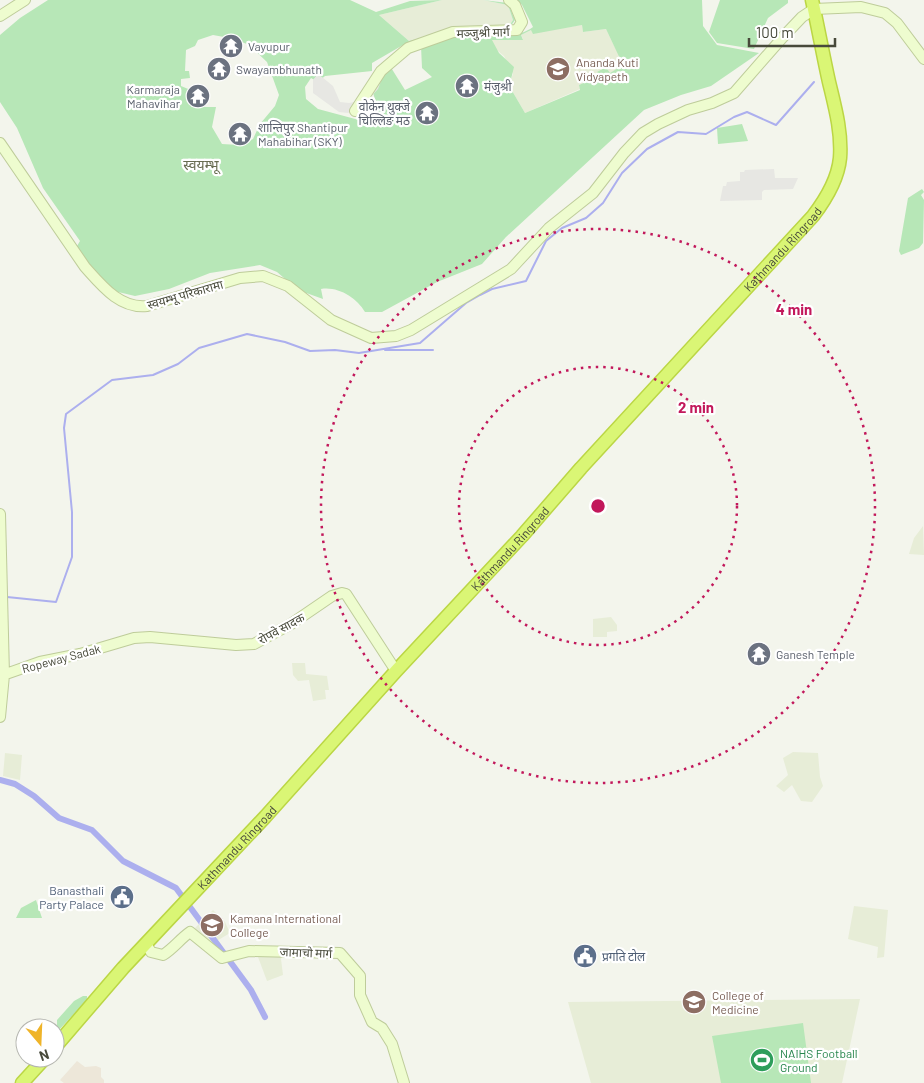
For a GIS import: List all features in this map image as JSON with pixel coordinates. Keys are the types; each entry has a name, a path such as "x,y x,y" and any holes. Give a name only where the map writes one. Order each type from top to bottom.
{"highway":[{"name":"Kathmandu Ringroad","path":"65,1036 146,944 265,817 396,671 522,536 581,468 807,223 823,201 837,171 840,158 840,135 813,4"},
{"path":"22,1083 36,1068"}],"main road":[{"path":"0,16 25,0"},
{"name":"मञ्जुश्री मार्ग","path":"355,110 381,71 408,48 453,32 518,30 522,22 515,5 509,0"},
{"path":"813,4 861,7 885,13 897,23 924,60"},
{"name":"स्वयम्भू परिकारामा","path":"0,144 85,267 98,282 124,303 137,307 147,306 240,278 263,276 288,286 330,320 372,338 396,336 411,330 510,269 549,228 594,193 624,153 643,133 680,114 734,94 813,4"},
{"path":"0,514 2,597 0,717"},
{"name":"रोपवे सादक","path":"119,643 130,639 150,637 236,645 254,644 291,624 332,596 342,593 346,594 396,671"},
{"name":"Ropeway Sadak","path":"2,675 40,662 119,643"},
{"name":"जामाचो मार्ग","path":"146,944 151,952 163,955 176,946 181,938 190,932 222,958 250,951 340,953 360,976 360,996 372,1022 382,1028 392,1044 404,1083"}],"shaded area":[{"path":"442,0 483,0 508,5 513,20 509,26 458,28 409,41 379,15"},
{"name":"Ananda Kuti Vidyapeth","path":"582,25 583,32 606,29 624,66 610,73 606,67 599,76 579,85 580,89 525,113 511,89 513,74 504,56 493,47 491,40 497,38 517,40 523,39 521,35 531,30 544,31"},
{"path":"317,75 333,86 340,102 349,103 359,101 376,81 381,81 378,89 362,106 348,113 339,112 313,93 313,80"},
{"path":"774,169 775,178 798,178 793,189 764,190 762,192 762,200 720,201 723,186 726,186 727,182 740,181 740,172 745,170"},
{"path":"923,526 924,555 909,554 914,538"},
{"path":"611,617 617,625 617,631 607,632 607,637 593,637 593,619"},
{"path":"292,663 305,663 306,674 327,676 329,690 325,690 326,699 313,701 309,680 298,681 293,675"},
{"path":"793,752 818,753 820,777 823,786 812,802 801,801 792,785 784,792 776,786 788,775 783,758"},
{"path":"5,753 22,755 20,780 3,776"},
{"path":"854,906 888,910 884,957 877,958 878,947 848,939"},
{"name":"Kamana International College","path":"213,910 225,922 230,933 210,945 197,934 195,928"},
{"path":"280,951 283,975 267,981 258,957 270,952"},
{"path":"860,999 842,1083 591,1083 568,1002"},
{"path":"77,1061 85,1067 96,1066 101,1068 101,1077 104,1083 64,1083 60,1080"}],"green space":[{"path":"48,0 350,0 376,12 410,1 442,0 379,15 409,41 458,28 509,26 513,20 508,5 483,0 508,3 515,20 510,27 449,31 403,45 372,63 372,71 325,76 318,82 311,78 305,87 306,99 318,109 359,120 378,108 372,90 390,66 405,90 432,77 422,68 421,46 468,34 518,34 533,27 522,5 517,0 702,0 703,26 717,45 759,53 711,86 681,95 644,110 506,237 482,264 437,282 382,312 365,312 357,302 340,291 321,289 323,299 298,290 277,272 260,265 210,273 169,289 135,296 114,291 79,253 77,246 80,241 43,188 17,128 0,102 0,35 20,18","holes":["582,25 583,32 606,29 623,65 610,73 606,67 597,72 599,76 579,85 580,90 525,113 511,89 514,67 499,53 492,40 523,40 521,35 531,30 533,34","213,35 235,39 249,45 267,62 279,95 275,106 260,124 253,139 239,145 222,144 212,127 216,107 191,107 193,91 181,86 181,79 190,78 189,71 185,71 186,50 195,46 198,40"]},
{"path":"720,0 788,0 788,3 768,18 754,49 717,43 709,32"},
{"path":"742,124 748,141 718,144 717,128"},
{"path":"922,189 924,192 921,195 924,200 923,243 919,248 901,255 899,251 908,198"},
{"path":"36,900 42,918 16,918 21,908"},
{"path":"87,996 87,1000 65,1023 65,1018 59,1018 74,1001"},
{"name":"NAIHS Football Ground","path":"803,1023 811,1083 721,1083 712,1036"}],"waterway":[{"path":"7,597 56,602 72,557 72,512 64,428 66,414 112,380 153,375 178,364 199,348 247,334 285,342 310,351 335,350 359,353 420,343 466,303 492,289 526,281 546,241 562,228 586,218 603,203 622,173 647,149 678,132 706,134 734,117 747,112 776,125 814,82"},
{"path":"385,350 433,350"},
{"path":"0,780 15,784 34,796 59,818 92,830 123,861 176,888 251,990 265,1017"}],"place":[{"name":"Vayupur","path":"231,46"},
{"name":"Swayambhunath","path":"219,69"},
{"name":"Ananda Kuti Vidyapeth","path":"558,69"},
{"name":"मंजुश्री","path":"467,86"},
{"name":"Karmaraja Mahavihar","path":"198,96"},
{"name":"वोकेन थुक्जे चिल्लिङ मठ","path":"427,113"},
{"name":"शान्तिपुर Shantipur Mahabihar (SKY)","path":"240,134"},
{"name":"Ganesh Temple","path":"759,654"},
{"name":"Banasthali Party Palace","path":"122,897"},
{"name":"Kamana International College","path":"212,925"},
{"name":"प्रगति टोल","path":"585,956"},
{"name":"College of Medicine","path":"694,1002"},
{"name":"NAIHS Football Ground","path":"762,1060"}],"district":[{"name":"स्वयम्भू","path":"201,164"}]}
